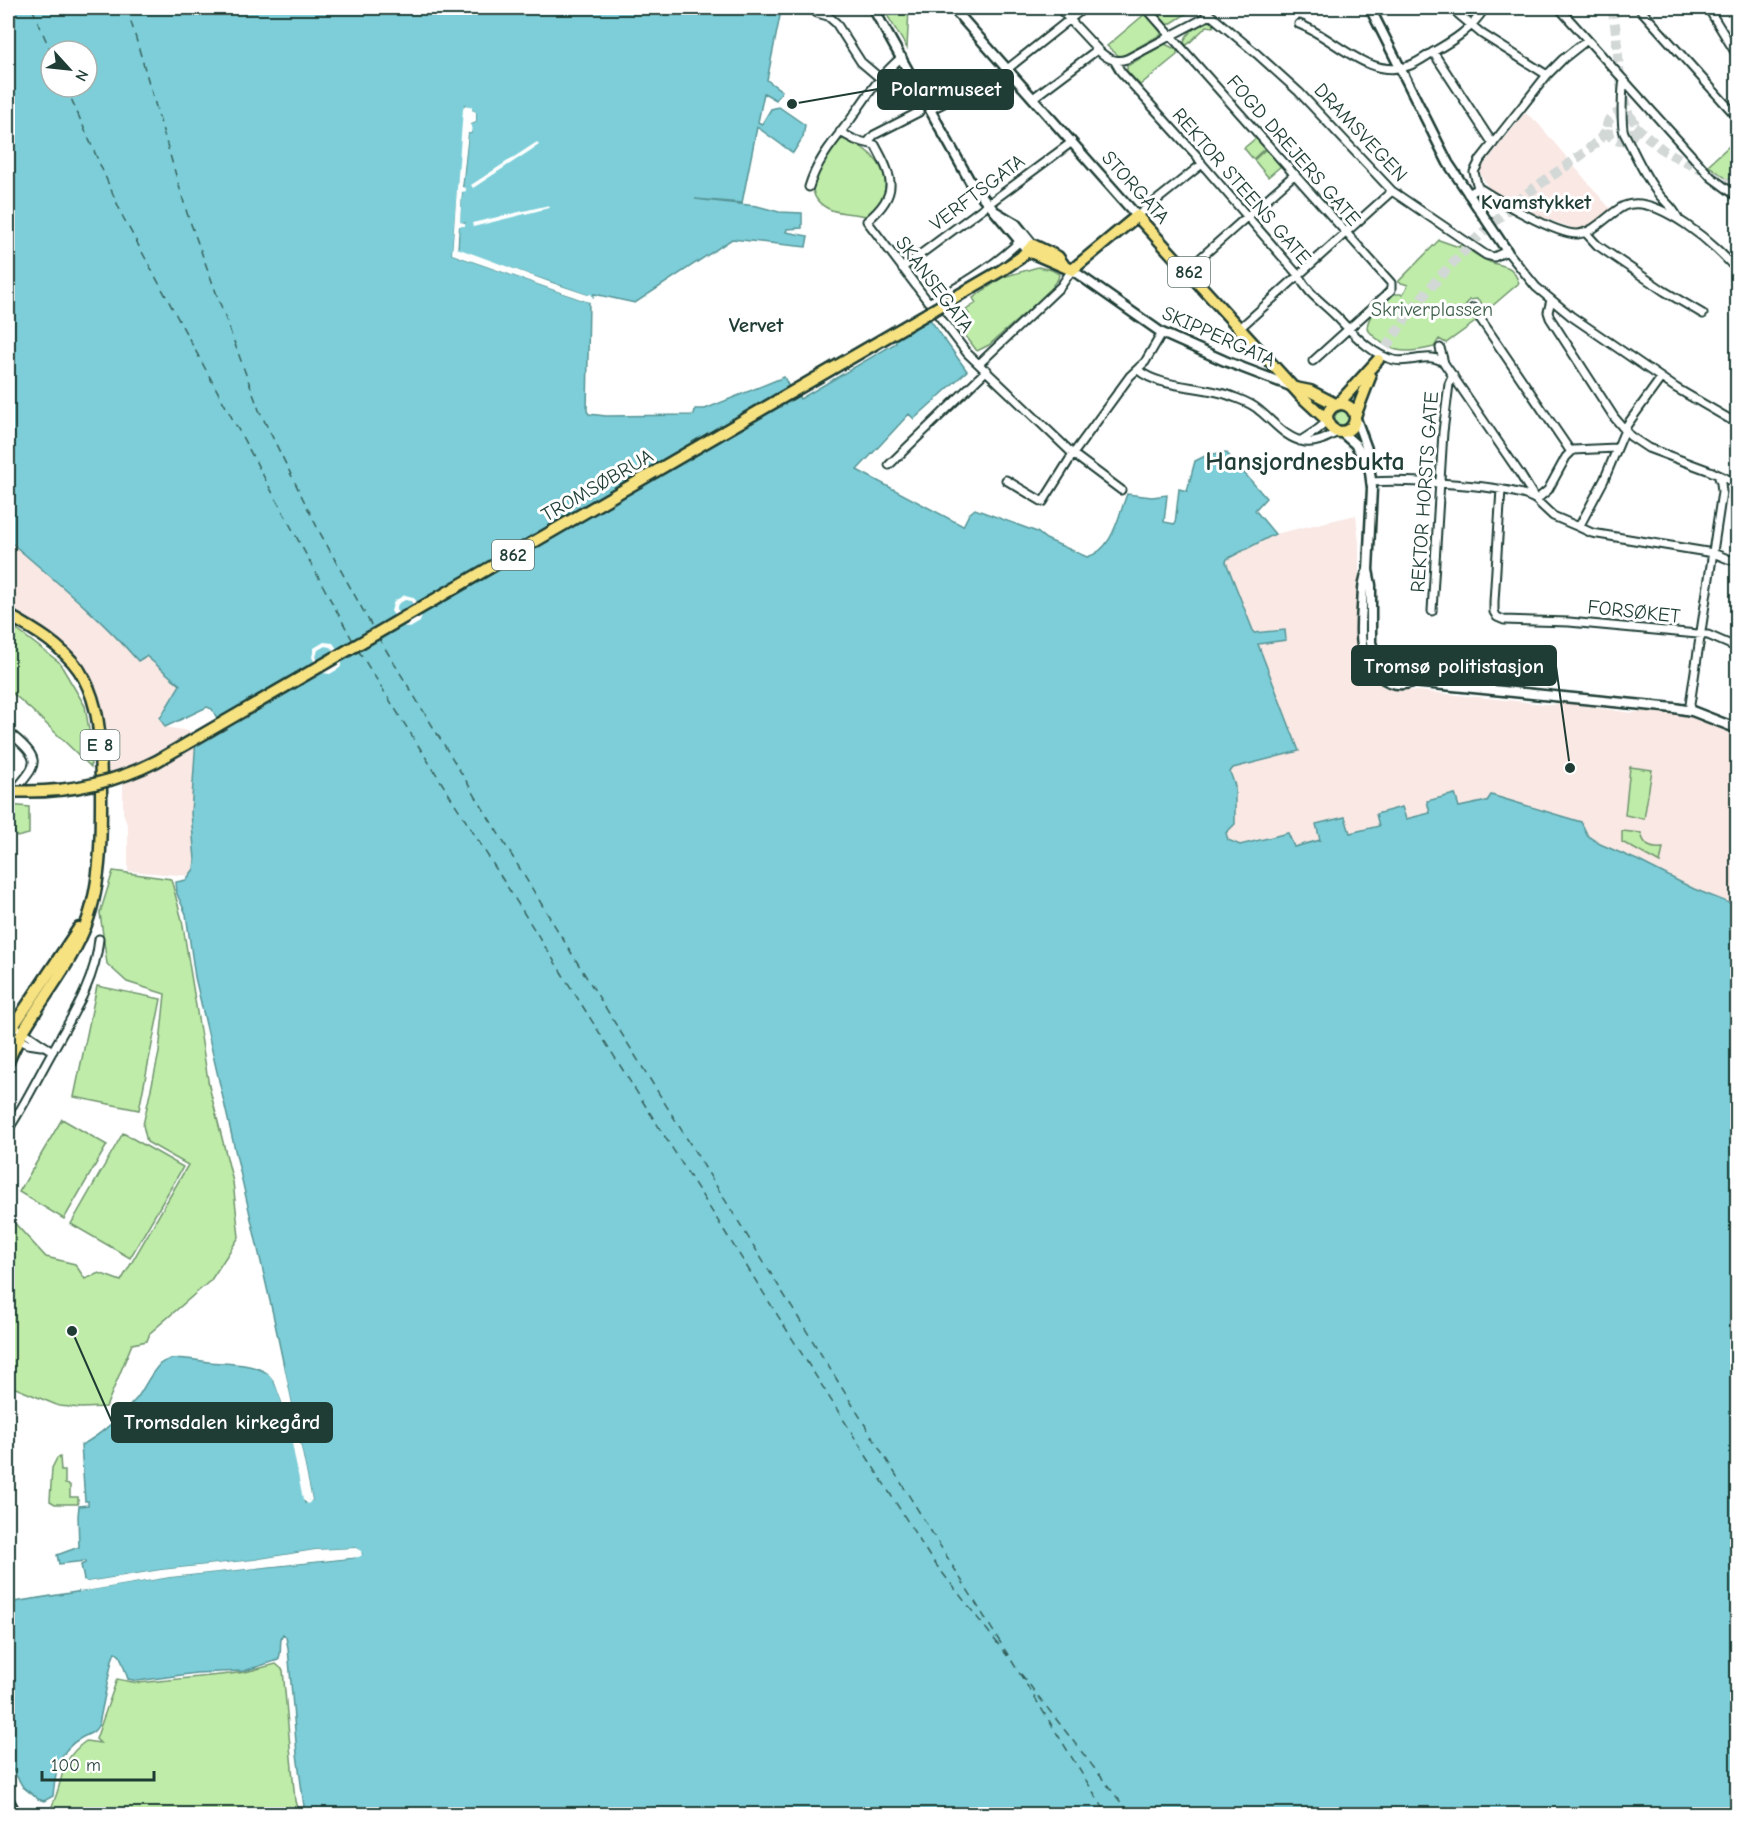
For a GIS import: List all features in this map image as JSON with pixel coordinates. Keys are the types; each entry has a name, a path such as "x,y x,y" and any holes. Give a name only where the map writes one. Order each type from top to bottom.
{"main road":[{"path":"1069,269 1137,216"},
{"name":"STORGATA","path":"1137,216 1308,404 1328,421"},
{"name":"SKIPPERGATA","path":"1031,248 1058,257 1069,269"},
{"name":"TROMSØBRUA","path":"8,791 48,792 88,786 124,776 157,761 1002,270 1031,248"},
{"path":"1328,421 1328,412 1377,362 1363,390 1351,427 1340,431"},
{"name":"STORGATA","path":"1295,388 1303,389 1337,405"},
{"name":"862","path":"1337,405 1347,405 1355,416"},
{"name":"862","path":"1328,421 1332,428 1340,431"},
{"name":"E 8","path":"8,615 39,633 64,653 82,677 95,708 100,756 101,825 96,886 84,931 70,959 12,1032 8,1062"},
{"path":"8,1801 15,1815"}],"street":[{"path":"812,8 836,23 861,62 881,79"},
{"name":"SKIPPERGATA","path":"873,8 971,183 1000,220 1020,241 1031,248"},
{"name":"STORGATA","path":"953,8 1137,216"},
{"path":"1059,8 1097,50 1107,58 1114,60 1127,59 1210,15"},
{"path":"930,110 1008,69 1084,8"},
{"name":"FOGD DREJERS GATE","path":"1146,8 1394,287 1348,330"},
{"name":"DRAMSVEGEN","path":"1202,8 1299,92 1392,191 1486,255 1494,257 1507,251"},
{"path":"1370,8 1448,163 1507,251 1536,287 1577,321 1661,378 1737,424"},
{"path":"1451,8 1503,49 1547,75"},
{"path":"1299,24 1371,64 1388,69 1400,68 1413,64 1471,26 1485,8"},
{"path":"1559,8 1711,177 1737,197"},
{"path":"1639,8 1737,118"},
{"path":"1708,8 1737,57"},
{"path":"1587,40 1547,75 1475,169 1478,188 1502,203 1574,234 1585,232 1630,204 1651,207 1678,219 1715,249 1737,272"},
{"path":"1033,99 1097,50"},
{"path":"1433,52 1494,144"},
{"path":"809,187 820,160 840,132 881,79 902,57"},
{"name":"REKTOR STEENS GATE","path":"1114,60 1120,72 1197,156 1298,275 1312,296 1335,315 1348,330 1378,352 1392,359 1401,361 1432,357 1444,363"},
{"path":"1624,80 1621,124 1624,133 1654,188 1671,205 1678,219"},
{"path":"840,132 867,143 874,135 919,112"},
{"name":"VERFTSGATA","path":"902,268 992,208 1072,142"},
{"name":"SKANSEGATA","path":"867,143 875,145 886,165 892,187 885,202 867,221 967,353 1073,454 1121,490"},
{"path":"1137,216 1202,164"},
{"path":"1187,270 1295,174"},
{"path":"1468,194 1478,188"},
{"path":"1240,328 1392,191"},
{"name":"SKIPPERGATA","path":"992,208 1016,224 1031,248"},
{"path":"1585,232 1592,240 1664,291 1703,314"},
{"path":"930,302 968,280 1020,241"},
{"path":"980,363 1061,286 1069,269"},
{"name":"SKIPPERGATA","path":"1069,269 1162,333 1295,388"},
{"path":"1551,300 1548,312 1550,318 1625,431 1648,448 1700,467 1737,484"},
{"path":"1473,308 1571,452"},
{"path":"1313,361 1348,330"},
{"path":"1006,480 1043,502 1073,454 1130,376 1145,362 1162,333"},
{"path":"1440,348 1444,363 1536,500"},
{"path":"889,465 987,370"},
{"path":"1138,370 1154,380 1219,392 1248,403 1260,410 1279,429 1300,441 1314,442 1340,431 1355,444 1368,463"},
{"name":"REKTOR HORSTS GATE","path":"1432,611 1440,484 1449,384 1453,375"},
{"path":"1579,527 1604,480 1625,431 1661,378"},
{"path":"1355,416 1367,449 1371,482 1368,570 1364,581 1361,640 1364,653 1376,673 1390,682 1399,684 1413,682 1689,711 1737,729"},
{"path":"1300,441 1328,421"},
{"path":"1536,500 1548,490 1562,463 1571,452 1582,449 1616,448"},
{"path":"1689,711 1722,492 1718,476"},
{"path":"1371,482 1502,489 1527,495 1553,516 1592,532 1713,553 1737,563"},
{"name":"FORSØKET","path":"1502,489 1495,615 1504,620 1564,622 1700,634 1716,638 1737,648"},
{"path":"8,732 31,755 34,763 31,772 15,789 8,802"},
{"path":"8,1130 87,987 96,962 99,939"},
{"path":"12,1032 35,1046 41,1046 52,1052"}],"shaded area":[{"path":"1525,113 1536,121 1612,211 1581,231 1533,214 1490,191 1479,171"},
{"path":"1356,515 1359,543 1359,661 1388,688 1554,705 1558,702 1632,713 1656,707 1737,730 1737,906 1694,889 1588,836 1487,801 1458,807 1427,801 1430,813 1406,819 1402,807 1376,814 1379,826 1349,833 1345,817 1317,824 1321,840 1293,847 1288,833 1240,845 1228,840 1226,833 1235,786 1230,772 1233,768 1299,751 1257,644 1285,630 1254,633 1226,562 1227,559 1275,534"},
{"path":"8,540 73,595 117,637 138,661 146,656 180,685 160,718 165,727 195,732 191,813 195,860 191,876 128,871 128,828 123,812 123,774 100,783 102,712 73,658 8,623"}],"green space":[{"path":"885,8 909,8 907,48 887,15"},
{"path":"1149,8 1191,8 1189,12 1167,26"},
{"path":"1457,8 1482,8 1471,21"},
{"path":"1146,13 1162,34 1124,55 1119,56 1107,46"},
{"path":"1211,21 1215,24 1213,27 1207,26 1187,45 1184,43 1198,26"},
{"path":"1165,44 1177,50 1177,55 1140,85 1127,71 1127,66"},
{"path":"1256,138 1265,148 1253,159 1244,148"},
{"path":"844,139 870,154 882,170 885,179 882,199 874,211 866,216 829,209 819,202 814,194 813,185 820,166 837,141"},
{"path":"1737,139 1737,178 1727,179 1708,165"},
{"path":"1266,149 1281,166 1268,177 1254,160"},
{"name":"Skriverplassen","path":"1439,240 1459,247 1461,244 1486,260 1508,267 1519,283 1484,313 1481,302 1477,299 1469,300 1464,309 1470,317 1478,320 1446,343 1439,339 1434,347 1413,351 1389,347 1367,329 1369,319 1391,294 1403,294 1408,285 1398,282"},
{"path":"1038,267 1059,274 1053,285 1055,287 989,345 977,351 956,323 969,314 966,310 976,303 973,298 1003,277"},
{"path":"1339,411 1345,411 1349,418 1345,425 1339,425 1335,421 1335,415"},
{"path":"8,623 59,662 85,706 90,736 91,767 8,689"},
{"path":"1630,767 1652,770 1644,819 1625,815"},
{"path":"10,805 29,807 29,834 17,837 10,822"},
{"path":"1622,831 1641,833 1648,846 1663,848 1660,863 1622,842"},
{"path":"113,871 171,879 182,920 209,1086 233,1182 239,1237 211,1280 150,1333 147,1341 132,1344 106,1407 81,1408 59,1406 8,1385 8,1216 46,1257 75,1264 85,1279 99,1273 121,1281 188,1165 147,1142 143,1125 159,1053 165,994 127,982 107,964 100,913"},
{"path":"97,986 161,999 139,1110 74,1097"},
{"path":"62,1119 107,1145 64,1219 19,1192"},
{"path":"123,1133 183,1167 130,1258 71,1224"},
{"path":"60,1457 61,1471 65,1471 65,1484 70,1485 70,1497 78,1497 78,1504 55,1504 50,1501 52,1468 57,1458"},
{"path":"276,1664 283,1670 295,1801 299,1814 59,1814 52,1806 66,1763 77,1748 86,1741 100,1743 96,1739 117,1679 138,1683 245,1672"}],"water":[{"path":"8,8 778,8 781,11 767,80 782,91 776,100 764,93 758,122 762,124 771,109 779,107 805,125 803,137 793,153 757,127 742,203 695,199 757,206 779,212 802,213 802,228 787,229 786,232 808,236 806,247 732,239 635,303 594,294 593,297 458,250 459,226 464,223 459,223 468,133 471,133 469,125 476,122 476,113 465,105 452,254 589,302 587,411 589,414 606,416 694,415 695,409 705,409 784,377 789,387 792,386 800,399 896,343 889,330 929,318 967,371 914,419 909,414 857,470 963,526 969,514 975,509 1037,532 1046,539 1087,557 1096,553 1109,540 1127,494 1152,497 1167,495 1164,522 1175,524 1179,489 1187,491 1195,461 1207,455 1226,452 1266,498 1255,510 1275,534 1227,559 1226,562 1254,633 1285,630 1286,640 1258,644 1299,751 1233,768 1230,772 1235,786 1235,824 1226,833 1228,840 1240,845 1288,833 1294,847 1320,840 1316,824 1345,817 1350,833 1379,826 1376,814 1402,807 1406,819 1430,813 1427,801 1455,794 1459,807 1487,801 1491,795 1581,822 1588,836 1600,844 1694,889 1737,906 1737,1814 305,1814 297,1754 288,1648 286,1637 283,1634 278,1660 244,1671 196,1673 138,1681 128,1679 120,1656 115,1652 99,1724 93,1732 67,1749 59,1763 53,1796 44,1801 38,1799 23,1787 8,1762 8,1603 170,1577 353,1558 362,1554 356,1548 315,1550 87,1582 84,1580 81,1565 85,1561 59,1564 57,1555 79,1547 79,1506 88,1505 88,1501 85,1501 81,1445 103,1431 118,1417 137,1398 156,1368 171,1359 184,1358 239,1364 267,1373 274,1381 280,1395 305,1503 312,1500 273,1314 195,977 186,914 177,894 176,882 186,880 194,869 191,813 196,738 220,724 212,709 207,707 165,727 160,718 180,685 146,656 138,661 92,613 8,540"}],"pier":[{"path":"465,105 472,107 472,110 476,112 476,122 469,125 472,125 471,133 468,133 462,187 466,188 466,191 462,192 460,222 465,223 465,226 459,226 457,248 552,283 591,294 593,297 589,302 452,254"},
{"path":"537,142 539,145 473,188 471,185"},
{"path":"549,205 549,208 473,227 472,223"},
{"path":"795,385 801,395 422,615 420,622 410,628 403,626 343,661 340,668 330,674 323,673 192,749 193,737 315,663 312,657 314,648 324,642 333,643 338,650 395,617 391,611 394,601 405,595 413,597 418,603","holes":["405,600 411,601 414,606 399,614 396,610 398,604","325,646 331,647 334,652 319,661 316,657 318,650"]},
{"path":"284,1366 312,1500 308,1504 303,1500 286,1413 275,1383 268,1374 271,1372 278,1381 288,1412 308,1501 281,1367"},
{"path":"356,1548 361,1551 362,1555 359,1557 170,1577 79,1592 81,1588 170,1574 358,1553 355,1551 315,1553 87,1585 83,1583 84,1580 87,1582 315,1550"}],"ferry route":[{"path":"32,8 45,39"},
{"path":"127,8 187,213 259,410 319,531 374,630"},
{"path":"71,99 123,217 354,643"},
{"path":"378,637 577,962 1107,1814"},
{"path":"358,650 930,1557 1009,1658"},
{"path":"1021,1674 1130,1814"}],"tunnel":[{"path":"1612,8 1622,90 1629,115"},
{"path":"1621,113 1631,117 1635,127 1631,137 1621,141 1611,137 1607,127 1611,117 1621,113"},
{"path":"1635,126 1663,150 1738,189"},
{"path":"1378,360 1414,307 1470,245 1524,196 1578,158 1607,131"}],"place":[{"name":"Polarmuseet","path":"792,104"},
{"name":"Tromsø politistasjon","path":"1570,768"},
{"name":"Tromsdalen kirkegård","path":"72,1331"}],"district":[{"name":"Kvamstykket","path":"1536,202"},
{"name":"Vervet","path":"756,325"},
{"name":"Hansjordnesbukta","path":"1305,461"}]}
